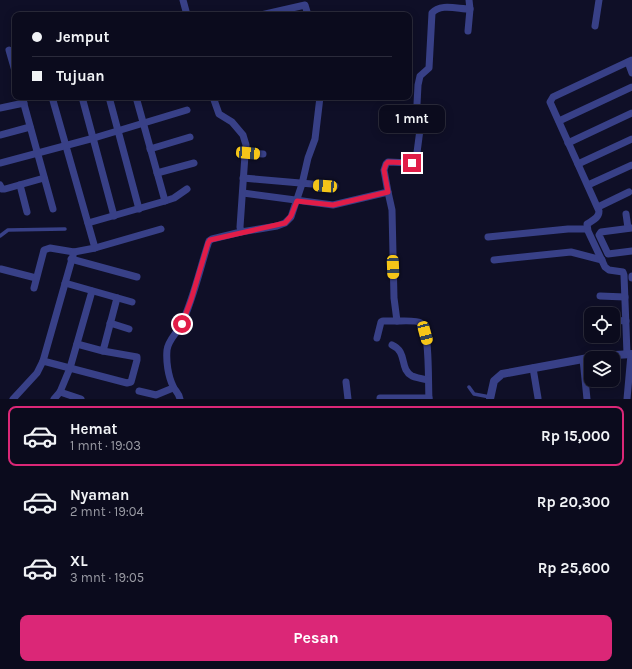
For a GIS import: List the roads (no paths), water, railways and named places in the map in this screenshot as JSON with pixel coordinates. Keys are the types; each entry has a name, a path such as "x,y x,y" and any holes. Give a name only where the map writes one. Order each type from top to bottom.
{"street":[{"path":"183,0 186,12"},
{"path":"468,31 470,9 469,0"},
{"path":"594,26 599,0"},
{"path":"272,12 304,3"},
{"path":"397,321 394,298 392,210 384,170 388,162 412,163 416,160 421,122 417,104 418,85 420,76 429,68 432,13 437,9 446,7 470,9"},
{"path":"9,50 12,60"},
{"path":"627,399 630,354 623,272 609,270 605,267 587,229 587,224 599,214 598,207 550,102 553,97 630,61 632,72"},
{"path":"559,121 632,87"},
{"path":"0,108 23,100 53,210"},
{"path":"53,100 95,248"},
{"path":"83,100 114,216"},
{"path":"110,100 139,208"},
{"path":"137,100 165,201"},
{"path":"214,100 220,114 232,122 243,135 246,145 240,227 241,232"},
{"path":"180,399 178,392 173,388 169,376 167,347 182,324 191,300 208,243 212,239 277,226 285,223 291,216 297,201 308,158 315,139 320,100"},
{"path":"0,163 94,138 186,110"},
{"path":"568,143 632,113"},
{"path":"0,135 30,127"},
{"path":"150,149 190,137"},
{"path":"578,164 632,139"},
{"path":"246,154 263,154"},
{"path":"158,173 194,162"},
{"path":"588,186 632,166"},
{"path":"0,185 1,188 4,189 44,178"},
{"path":"243,178 335,186"},
{"path":"20,185 27,212"},
{"path":"88,223 174,198 187,189"},
{"path":"243,193 333,205 388,192"},
{"path":"598,207 630,192"},
{"path":"626,214 630,228 601,232 599,235 608,254 632,251"},
{"path":"72,255 161,229"},
{"path":"488,236 568,229 587,229"},
{"path":"34,288 44,250 47,248 137,277"},
{"path":"494,260 571,252 602,260"},
{"path":"13,399 37,373 43,361 72,255"},
{"path":"1,269 36,278"},
{"path":"65,284 132,302"},
{"path":"54,399 60,392 70,368 92,291"},
{"path":"600,296 625,297"},
{"path":"103,352 117,298"},
{"path":"377,338 380,322 419,321 423,324 427,341 429,399 380,398"},
{"path":"620,321 626,321"},
{"path":"110,323 129,329"},
{"path":"43,361 127,383 131,382 137,360 136,357 103,352 77,344"},
{"path":"392,345 400,351 408,373 416,378 428,380"},
{"path":"491,398 493,384 502,374 583,359 630,354"},
{"path":"583,359 587,399"},
{"path":"533,368 538,398"},
{"path":"346,382 348,399"},
{"path":"139,391 156,395 173,388"},
{"path":"60,392 81,399"}],"lane":[{"path":"0,236 8,230 65,229"},
{"path":"469,387 474,394 491,398"}]}
